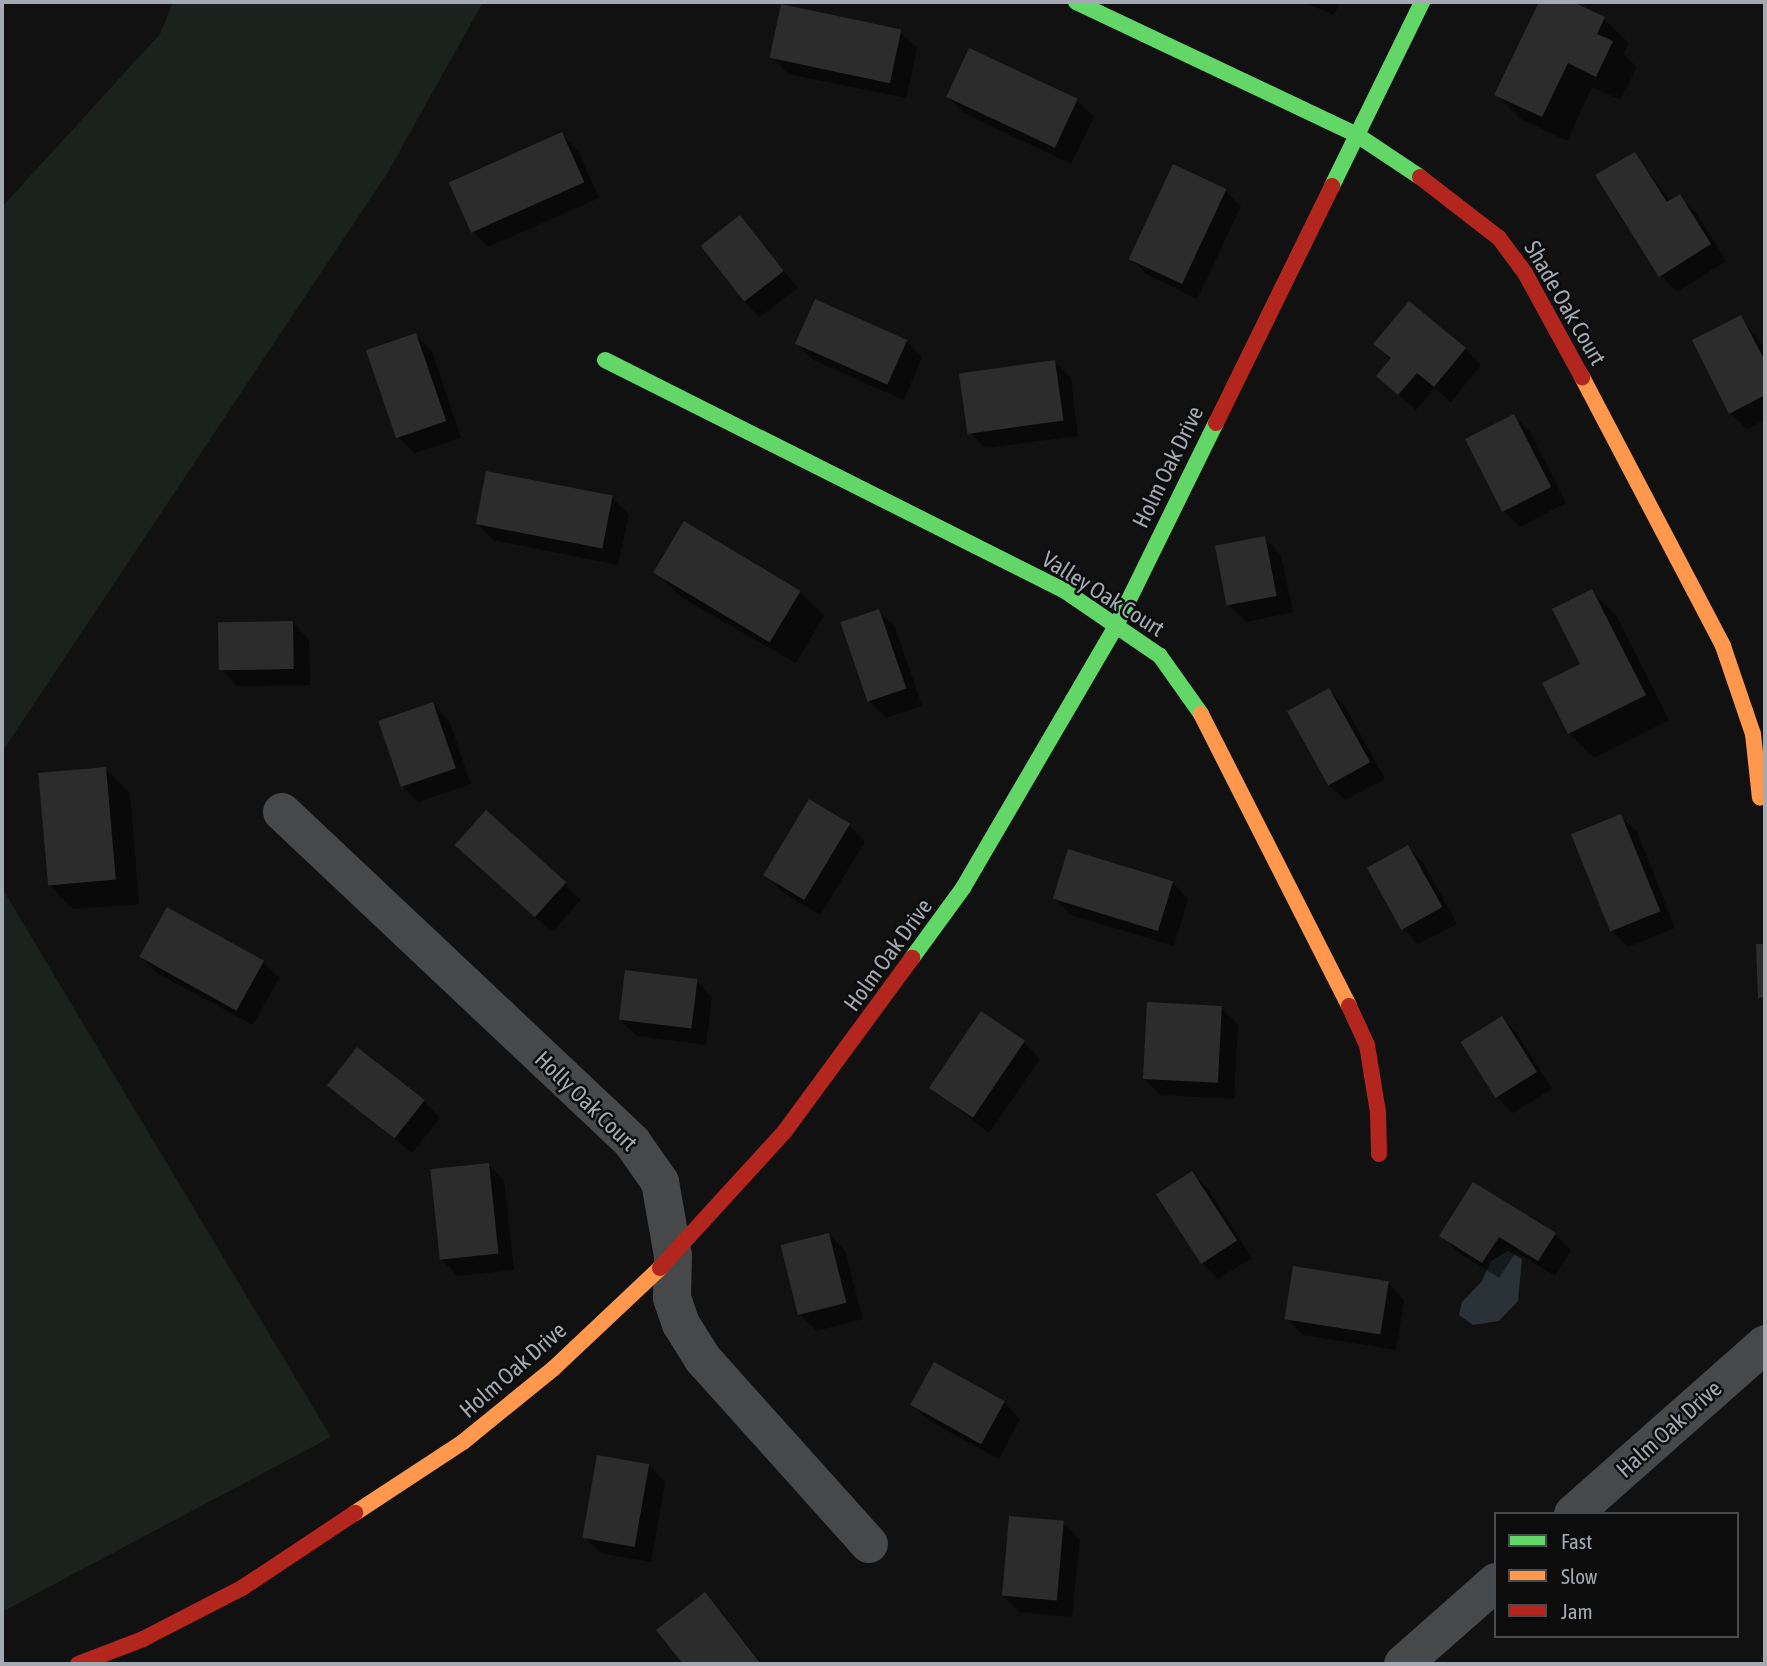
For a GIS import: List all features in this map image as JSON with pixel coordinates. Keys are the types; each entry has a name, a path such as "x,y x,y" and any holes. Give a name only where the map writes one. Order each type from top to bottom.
{"street":[{"name":"Shade Oak Court","path":"1076,2 1357,135 1459,204 1499,238 1525,273 1723,646 1753,734 1760,798"},
{"name":"Holm Oak Drive","path":"78,1664 143,1639 242,1588 463,1443 554,1368 673,1256 785,1131 892,990 963,888 1115,628 1422,2"},
{"name":"Valley Oak Court","path":"605,360 1065,591 1115,628 1160,656 1193,698 1319,940 1367,1045 1378,1112 1379,1154"},
{"name":"Holly Oak Court","path":"282,813 632,1142 660,1182 673,1256 672,1298 681,1324 702,1358 869,1544"},
{"name":"Halm Oak Drive","path":"1575,1512 1765,1344"},
{"path":"1403,1664 1494,1584"}],"shaded area":[{"path":"173,2 483,2 388,172 2,752 2,207 160,34"},
{"path":"2,888 331,1437 2,1612"},
{"path":"1508,1251 1522,1259 1518,1301 1499,1321 1473,1325 1459,1315 1462,1302 1482,1281 1491,1261"}],"building":[{"path":"1539,2 1573,2 1605,17 1597,34 1613,41 1596,77 1568,63 1542,117 1494,95"},
{"path":"781,4 901,30 890,83 770,58"},
{"path":"969,48 1078,99 1055,148 946,97"},
{"path":"562,132 584,182 471,233 449,182"},
{"path":"1635,152 1667,202 1680,194 1711,244 1659,277 1595,175"},
{"path":"1173,164 1226,189 1182,284 1129,259"},
{"path":"740,215 784,271 744,302 701,246"},
{"path":"815,299 907,340 887,385 795,344"},
{"path":"1409,301 1466,348 1434,387 1417,373 1398,395 1376,376 1391,358 1373,344"},
{"path":"1741,315 1765,361 1765,395 1729,414 1692,340"},
{"path":"416,333 446,421 396,438 366,350"},
{"path":"1055,360 1063,420 967,434 959,373"},
{"path":"1514,414 1551,487 1502,512 1465,439"},
{"path":"486,471 613,496 602,549 476,524"},
{"path":"684,521 801,591 770,642 653,572"},
{"path":"1265,536 1277,596 1227,606 1215,546"},
{"path":"1592,589 1646,695 1568,734 1542,683 1580,664 1552,609"},
{"path":"879,609 906,688 868,702 840,622"},
{"path":"293,621 294,669 219,670 218,622"},
{"path":"1329,688 1370,762 1328,786 1287,711"},
{"path":"433,702 456,768 401,787 378,721"},
{"path":"106,767 116,880 48,885 38,773"},
{"path":"809,799 850,824 804,900 763,875"},
{"path":"486,810 566,882 535,917 455,845"},
{"path":"1621,814 1660,911 1610,932 1571,834"},
{"path":"1408,845 1442,907 1401,930 1367,868"},
{"path":"1068,849 1173,881 1158,931 1053,899"},
{"path":"167,907 264,961 236,1011 139,957"},
{"path":"1756,944 1765,944 1765,997 1758,998"},
{"path":"625,970 697,979 691,1029 619,1020"},
{"path":"1147,1002 1222,1006 1218,1083 1143,1079"},
{"path":"981,1011 1025,1041 973,1118 929,1088"},
{"path":"1502,1016 1537,1072 1495,1098 1460,1042"},
{"path":"357,1047 425,1100 395,1139 327,1086"},
{"path":"489,1163 499,1254 440,1260 430,1169"},
{"path":"1192,1171 1237,1241 1201,1264 1156,1194"},
{"path":"1473,1182 1556,1233 1538,1261 1499,1237 1482,1263 1439,1236"},
{"path":"829,1233 846,1303 798,1315 780,1245"},
{"path":"1293,1266 1389,1281 1380,1335 1285,1319"},
{"path":"934,1362 1005,1401 981,1444 910,1405"},
{"path":"597,1455 649,1464 635,1547 582,1538"},
{"path":"1009,1516 1064,1521 1057,1600 1002,1596"},
{"path":"705,1592 761,1664 683,1664 656,1630"}],"traffic: fast":[{"path":"1076,2 1357,135 1420,177"},
{"path":"1332,186 1422,2"},
{"path":"605,360 1065,591 1160,656 1201,714"},
{"path":"912,958 963,888 1115,628 1216,423"}],"traffic: slow":[{"path":"1582,377 1723,646 1753,734 1760,798"},
{"path":"1201,714 1349,1006"},
{"path":"355,1513 463,1442 554,1368 660,1268"}],"traffic: jam":[{"path":"1420,177 1499,238 1525,273 1582,377"},
{"path":"1216,423 1332,186"},
{"path":"660,1268 785,1131 912,958"},
{"path":"1349,1006 1367,1045 1378,1112 1379,1154"},
{"path":"78,1664 143,1639 242,1588 355,1513"}]}
